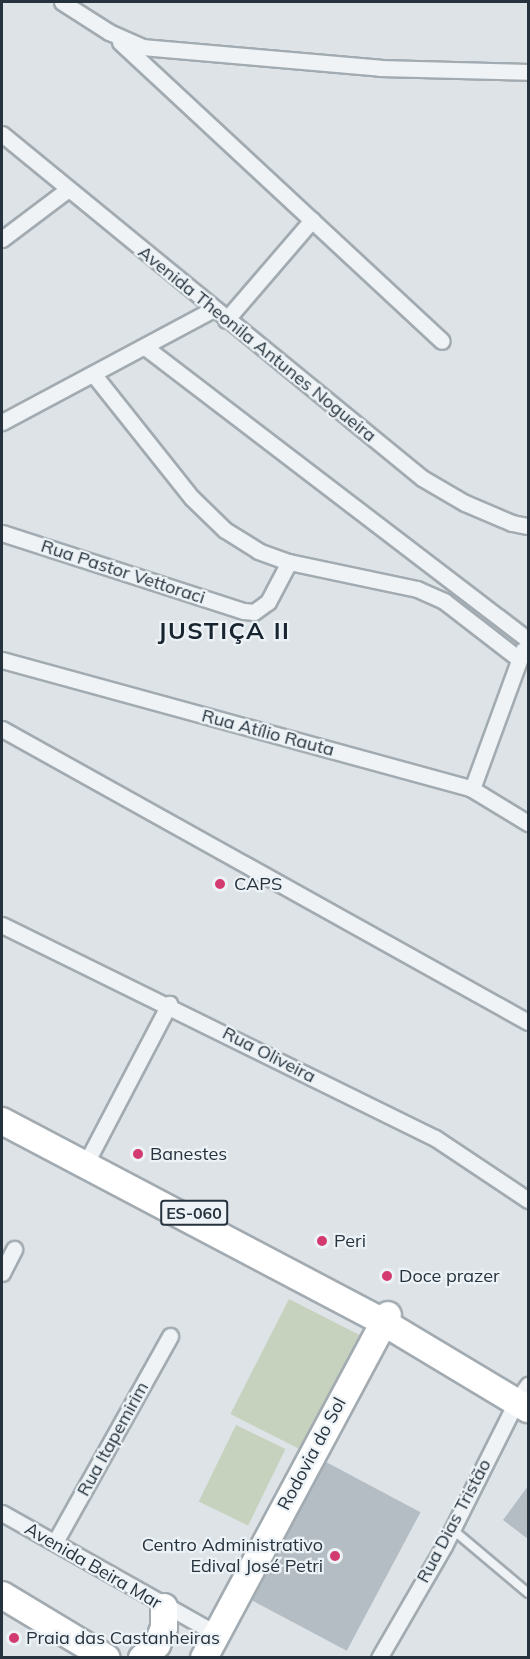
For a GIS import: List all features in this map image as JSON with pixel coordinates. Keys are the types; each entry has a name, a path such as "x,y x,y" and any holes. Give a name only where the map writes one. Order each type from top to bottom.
{"main road":[{"name":"ES-060","path":"2,1110 87,1161"},
{"name":"ES-060","path":"2,1120 87,1161 385,1318 525,1397"},
{"name":"Rodovia do Sol","path":"204,1658 385,1318"},
{"path":"2,1595 107,1658"},
{"path":"142,1658 157,1644 164,1628 164,1607"}],"street":[{"path":"62,2 109,32 142,47 177,52 380,68 528,72"},
{"path":"109,32 442,341"},
{"name":"Avenida Theonila Antunes Nogueira","path":"2,134 67,190 422,478 465,503 528,526"},
{"path":"2,239 67,190"},
{"path":"226,320 312,220"},
{"path":"2,422 214,309"},
{"path":"145,347 528,638 472,789"},
{"path":"94,375 200,506 225,530 258,551 289,562 417,589 444,601 519,659"},
{"name":"Rua Pastor Vettoraci","path":"2,533 244,611 254,612 268,602 289,562"},
{"name":"Rua Atílio Rauta","path":"2,660 472,789 528,823"},
{"path":"2,729 528,1022"},
{"name":"Rua Oliveira","path":"2,925 169,1004 435,1138 528,1200"},
{"path":"87,1161 169,1004"},
{"path":"2,1273 14,1249"},
{"name":"Rua Itapemirim","path":"56,1542 170,1336"},
{"name":"Rua Dias Tristão","path":"379,1658 525,1397"},
{"name":"Avenida Beira Mar","path":"2,1513 56,1542 164,1607 217,1634"}],"lane":[{"path":"452,1529 528,1593"}],"green space":[{"path":"289,1299 363,1337 304,1452 230,1414"},
{"path":"236,1425 285,1449 248,1526 199,1501"}],"building":[{"name":"Centro Administrativo Edival José Petri","path":"326,1462 420,1512 347,1651 252,1601"},
{"path":"528,1486 528,1539 503,1520"}],"place":[{"name":"CAPS","path":"220,884"},
{"name":"Banestes","path":"138,1154"},
{"name":"Peri","path":"322,1241"},
{"name":"Doce prazer","path":"387,1276"},
{"name":"Centro Administrativo Edival José Petri","path":"335,1556"},
{"name":"Praia das Castanheiras","path":"14,1638"}],"district":[{"name":"JUSTIÇA II","path":"224,631"}]}
